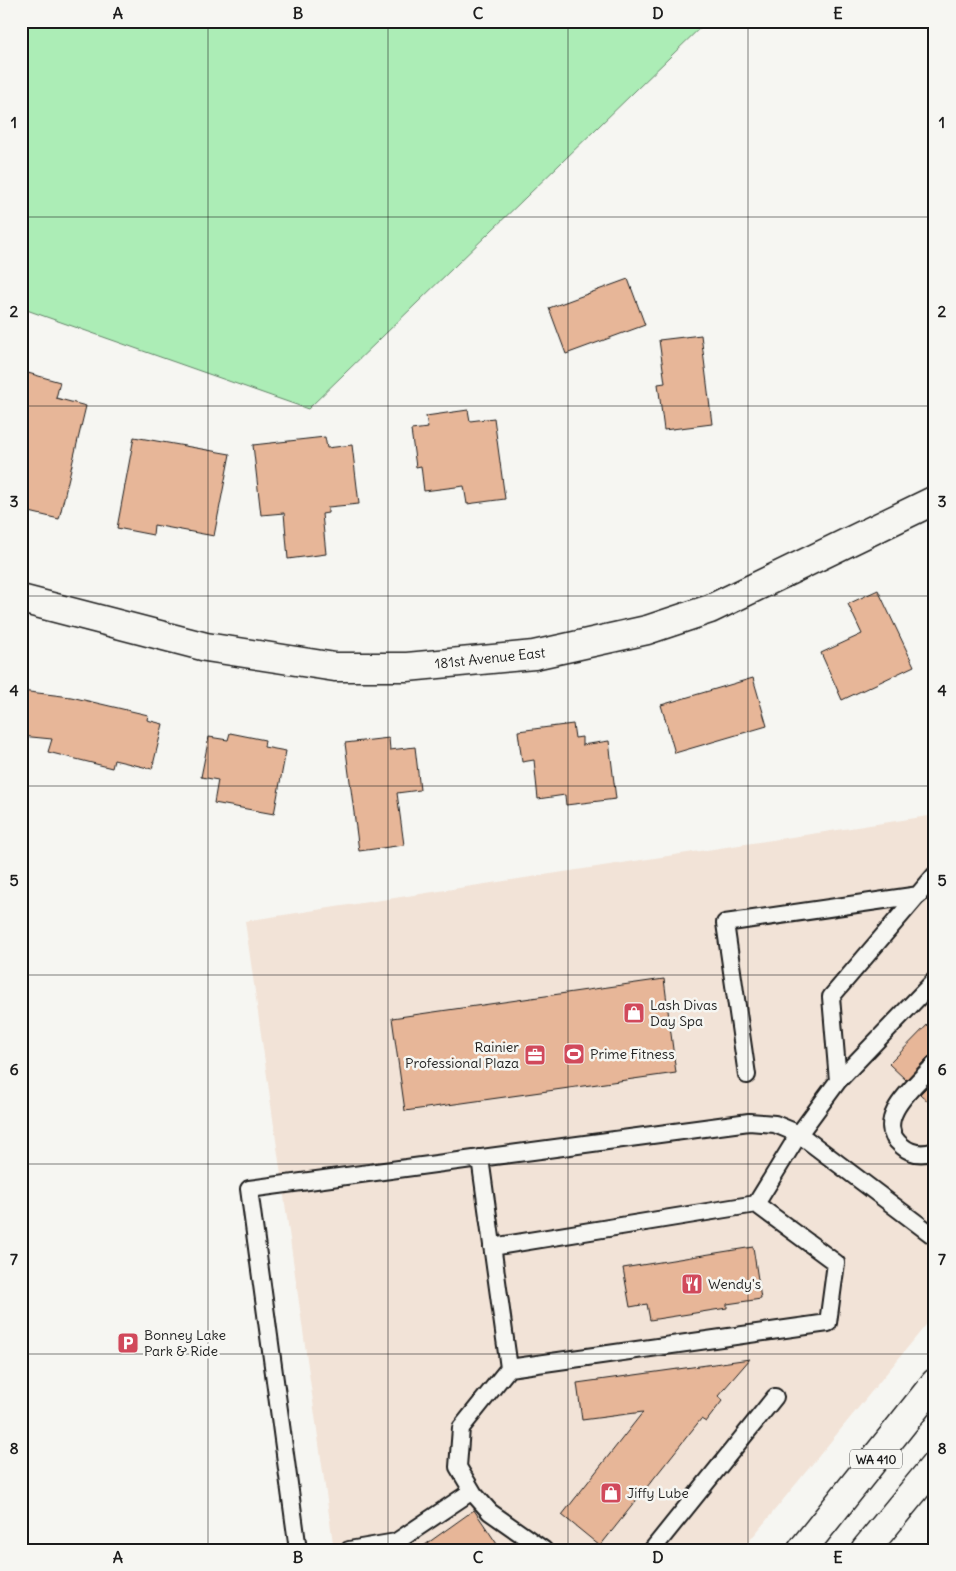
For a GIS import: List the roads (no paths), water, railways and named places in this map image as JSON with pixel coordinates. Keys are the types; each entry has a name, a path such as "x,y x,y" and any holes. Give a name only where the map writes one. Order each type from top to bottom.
{"main road":[{"name":"181st Avenue East","path":"21,599 206,647 335,667 407,667 534,655 647,630 710,609 935,500"},
{"name":"WA 410","path":"802,1550 935,1383"},
{"path":"865,1550 935,1465"}],"lane":[{"path":"838,1081 831,997 935,875"},
{"path":"747,1075 725,923 919,895"},
{"path":"756,1204 799,1134 838,1081 935,980"},
{"path":"935,1064 896,1106 892,1116 892,1127 898,1141 909,1151 917,1154 935,1151"},
{"path":"298,1550 250,1189 749,1122 775,1124 799,1134 935,1237"},
{"path":"480,1158 509,1368"},
{"path":"492,1247 756,1204 836,1263 828,1322 509,1368 461,1428 458,1467 472,1491 490,1512 544,1550"},
{"path":"652,1550 775,1397"},
{"path":"350,1550 399,1546 472,1491"}],"place":[{"name":"Lash Divas Day Spa","path":"634,1013"},
{"name":"Prime Fitness","path":"574,1054"},
{"name":"Rainier Professional Plaza","path":"535,1055"},
{"name":"Wendy's","path":"692,1284"},
{"name":"Bonney Lake Park & Ride","path":"128,1343"},
{"name":"Jiffy Lube","path":"611,1493"}]}
